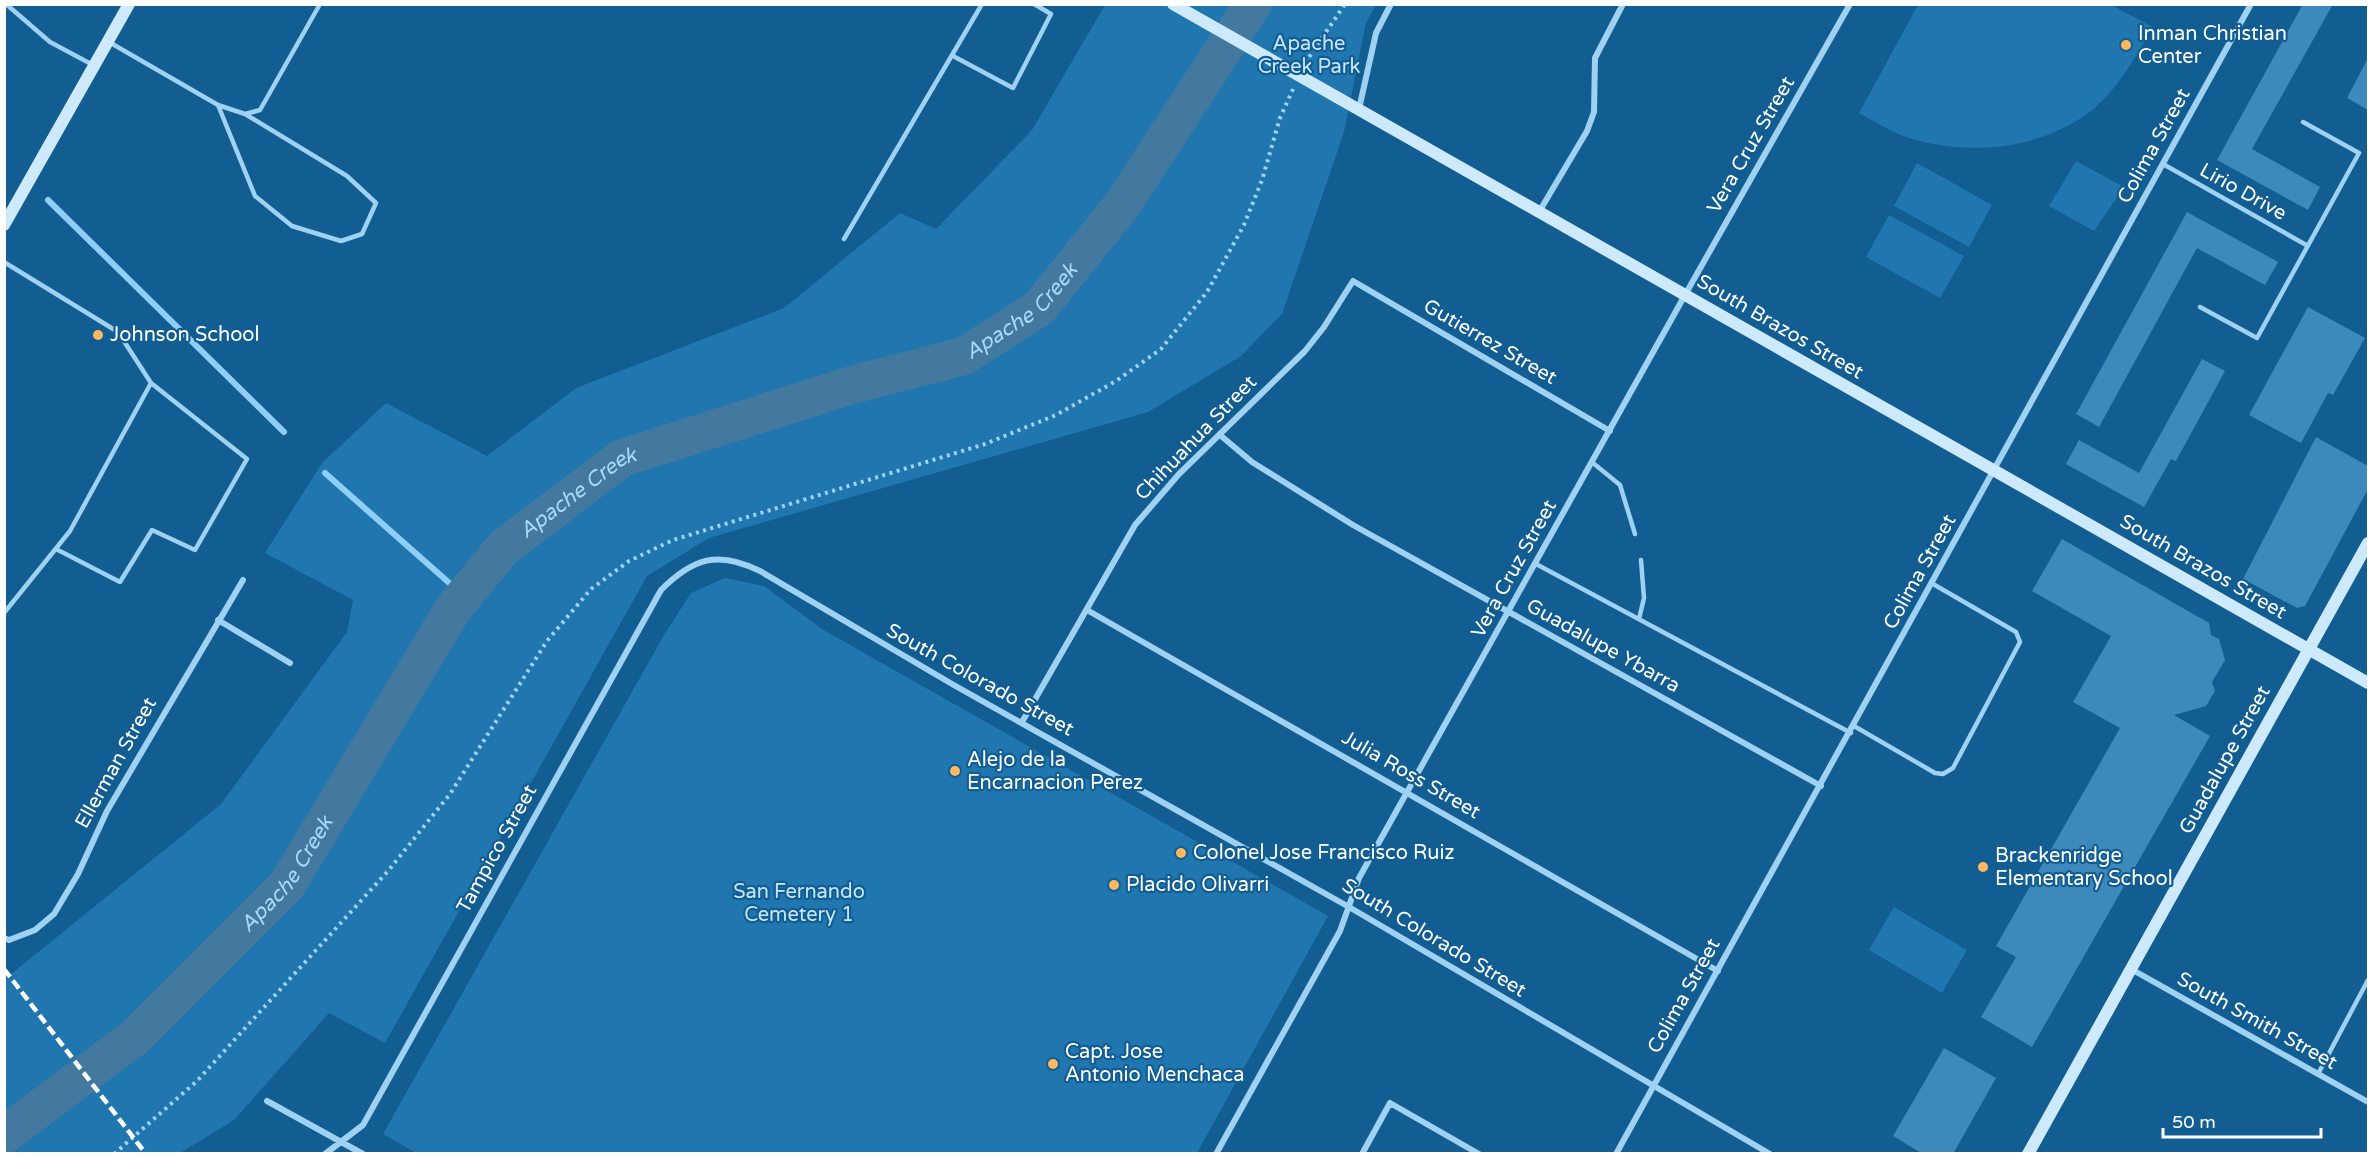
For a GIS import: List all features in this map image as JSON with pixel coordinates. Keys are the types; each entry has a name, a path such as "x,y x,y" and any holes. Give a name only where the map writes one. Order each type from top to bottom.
{"street":[{"path":"4,225 129,4"},
{"name":"South Brazos Street","path":"1173,4 2368,683"},
{"path":"1358,110 1376,33 1391,4"},
{"path":"1539,212 1587,130 1593,112 1595,58 1623,4"},
{"name":"Vera Cruz Street","path":"1216,1154 1340,931 1359,878 1850,4"},
{"name":"Colima Street","path":"1616,1154 1933,584 2251,4"},
{"name":"Gutierrez Street","path":"1353,281 1611,431"},
{"name":"Chihuahua Street","path":"1022,722 1136,525 1179,474 1305,351 1324,327 1353,281"},
{"name":"Guadalupe Ybarra","path":"1220,435 1252,462 1353,525 1821,786"},
{"name":"Guadalupe Street","path":"2028,1154 2368,543"},
{"name":"South Colorado Street","path":"699,562 722,557 741,562 1349,907 1770,1154"},
{"name":"Tampico Street","path":"325,1154 340,1140 363,1125 641,622 661,590 679,572 699,562"},
{"name":"Ellerman Street","path":"4,938 9,940 20,938 54,914 78,874 107,811 243,580"},
{"name":"Julia Ross Street","path":"1086,610 1718,971"},
{"path":"218,620 290,663"},
{"name":"South Smith Street","path":"2130,969 2368,1102"},
{"path":"267,1101 363,1154"},
{"path":"1362,1154 1390,1103 1479,1154"}],"lane":[{"path":"6,4 50,42 93,65"},
{"path":"245,114 260,110 320,4"},
{"path":"844,239 953,56 981,4"},
{"path":"953,56 1013,88 1051,14 1034,4"},
{"path":"107,41 218,105 245,114 347,176 376,202 362,234 341,241 292,226 255,196 218,105"},
{"path":"2200,307 2258,338 2359,153 2303,122"},
{"name":"Lirio Drive","path":"2163,164 2308,246"},
{"path":"4,262 118,332 151,383 247,459 195,550 152,530 120,582 56,549"},
{"path":"4,613 70,531 151,383"},
{"path":"1593,463 1620,485 1635,534"},
{"path":"1639,619 1644,598 1641,560"},
{"path":"1536,564 1935,773 1943,774 1953,768 2020,642 2016,632 1933,584"},
{"path":"2318,1074 2368,980"}],"green space":[{"name":"Apache Creek Park","path":"1105,5 1376,5 1366,23 1344,132 1282,314 1241,356 1148,412 709,538 647,576 385,1043 329,1013 234,1120 180,1153 5,1154 5,979 221,804 347,632 353,600 265,553 322,463 386,403 487,456 576,388 784,308 900,213 936,229 1032,130"},
{"path":"1918,5 2111,5 2153,27 2124,74 2107,96 2087,114 2068,126 2025,142 1980,148 1957,147 1905,137 1859,113"},
{"path":"2076,161 2122,186 2122,190 2094,231 2049,206"},
{"path":"1917,163 1992,205 1969,247 1894,206"},
{"path":"1889,215 1964,256 1940,298 1866,257"},
{"name":"San Fernando Cemetery 1","path":"725,578 764,586 822,629 1328,916 1197,1153 418,1154 383,1134 664,635 691,593"},
{"path":"1894,907 1967,950 1942,993 1869,950"}],"building":[{"path":"2303,4 2333,4 2252,149 2320,187 2308,210 2217,160"},
{"path":"2368,58 2368,110 2347,98"},
{"path":"2187,212 2278,262 2265,285 2197,248 2099,427 2076,414"},
{"path":"2308,307 2365,338 2333,395 2328,393 2301,443 2249,415"},
{"path":"2202,359 2225,371 2176,461 2171,459 2144,507 2066,464 2079,440 2139,473"},
{"path":"2316,437 2368,466 2368,489 2305,606 2297,608 2243,579"},
{"path":"2062,539 2209,623 2211,635 2219,639 2225,660 2212,682 2215,691 2206,706 2174,715 2210,736 2032,1047 1981,1017 2016,957 1996,946 2120,728 2073,702 2111,636 2032,591"},
{"path":"1944,1048 1996,1078 1953,1154 1923,1154 1893,1136"}],"waterway":[{"name":"Apache Creek","path":"4,1135 135,1037 287,885 453,609 504,547 622,458 855,384 964,356 1039,308 1122,205 1253,4"},
{"path":"48,200 284,432"},
{"path":"325,473 464,596"}],"railway":[{"path":"4,969 146,1154"}],"place":[{"name":"Inman Christian Center","path":"2126,45"},
{"name":"Johnson School","path":"98,335"},
{"name":"Alejo de la Encarnacion Perez","path":"955,771"},
{"name":"Colonel Jose Francisco Ruiz","path":"1181,853"},
{"name":"Brackenridge Elementary School","path":"1983,867"},
{"name":"Placido Olivarri","path":"1114,885"},
{"name":"Capt. Jose Antonio Menchaca","path":"1053,1064"}]}
